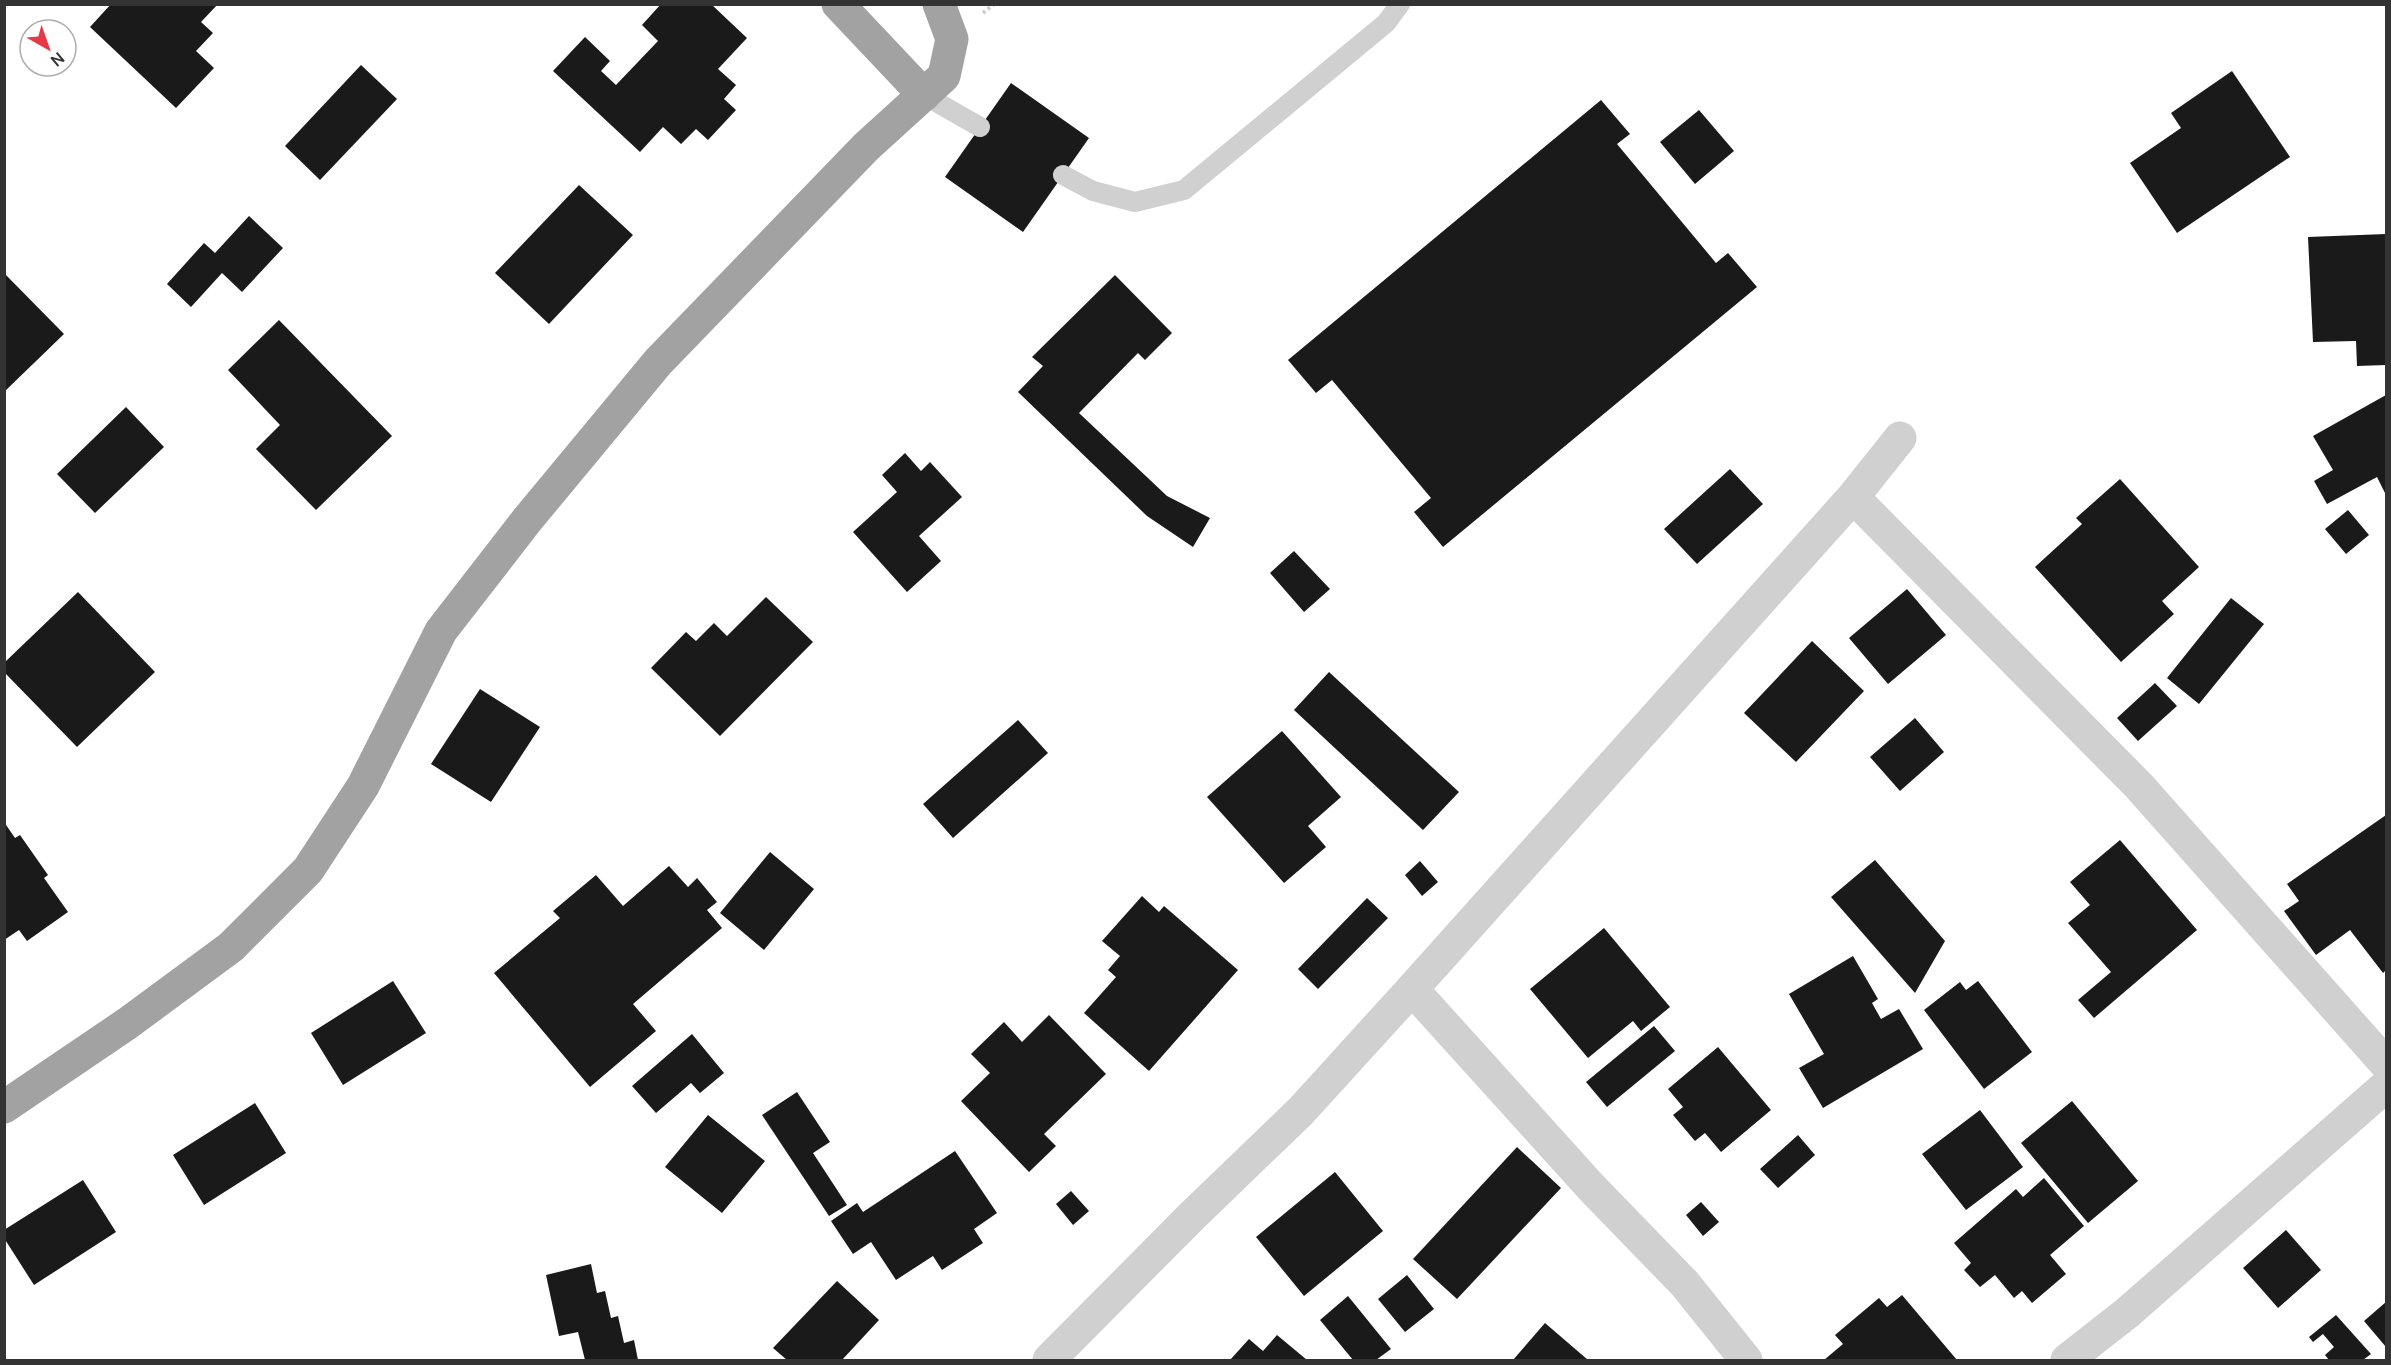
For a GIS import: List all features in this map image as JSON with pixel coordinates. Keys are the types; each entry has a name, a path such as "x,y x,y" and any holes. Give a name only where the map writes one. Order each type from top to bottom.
{"highway":[{"path":"838,4 924,95"},
{"path":"4,1107 128,1023 231,947 308,870 363,786 441,631 527,520 658,362 866,147 944,76 952,39 939,4"}],"street":[{"path":"1049,1360 1301,1111 1853,497 1900,438"},
{"path":"1853,497 2139,786 2386,1064"},
{"path":"1412,989 1591,1187 1685,1284 1746,1360"},
{"path":"2067,1360 2127,1313 2386,1086"}],"lane":[{"path":"1063,175 1093,191 1135,202 1184,190 1386,23 1400,4"},
{"path":"924,95 980,127"}],"building":[{"path":"111,4 218,4 201,22 213,33 196,51 214,68 176,108 90,27"},
{"path":"661,4 711,4 747,38 718,69 736,85 724,99 736,110 708,140 696,129 681,144 663,127 640,152 553,71 585,37 610,61 601,71 616,85 658,41 642,25"},
{"path":"361,65 397,99 320,180 285,146"},
{"path":"2232,71 2290,157 2177,233 2130,163 2181,128 2171,113"},
{"path":"1011,83 1089,138 1023,232 945,177"},
{"path":"1601,100 1630,134 1617,144 1716,263 1728,253 1757,287 1443,547 1414,512 1431,498 1332,380 1316,393 1288,360"},
{"path":"1699,110 1734,151 1695,184 1660,142"},
{"path":"579,185 633,235 549,324 495,273"},
{"path":"249,216 283,248 242,292 222,273 191,307 167,284 204,243 215,253"},
{"path":"2386,234 2386,365 2357,366 2356,341 2313,342 2308,237"},
{"path":"4,273 64,334 4,392"},
{"path":"1115,275 1172,333 1145,360 1138,353 1079,413 1167,496 1210,518 1193,547 1147,516 1018,392 1043,366 1032,357"},
{"path":"279,320 392,436 316,510 256,449 280,425 228,370"},
{"path":"2386,395 2386,495 2377,477 2327,504 2314,481 2333,470 2313,436"},
{"path":"126,407 164,447 95,513 57,474"},
{"path":"905,453 921,471 930,462 962,497 919,536 941,561 907,592 853,532 897,492 882,475"},
{"path":"1730,469 1763,504 1697,564 1664,529"},
{"path":"2120,479 2199,567 2162,601 2174,614 2121,662 2035,567 2082,524 2076,518"},
{"path":"2348,510 2369,535 2346,554 2325,529"},
{"path":"1294,551 1330,589 1304,612 1270,573"},
{"path":"1907,589 1946,635 1888,684 1849,638"},
{"path":"78,592 155,672 77,747 5,673 5,662"},
{"path":"766,597 813,642 720,736 651,668 686,632 696,641 714,623 727,636"},
{"path":"2231,598 2264,624 2199,704 2167,678"},
{"path":"1812,641 1864,691 1796,762 1744,713"},
{"path":"1329,672 1459,792 1423,830 1294,710"},
{"path":"2155,683 2177,706 2138,741 2117,718"},
{"path":"480,689 540,727 491,802 431,764"},
{"path":"1915,718 1944,752 1900,791 1870,757"},
{"path":"1018,720 1048,753 953,838 923,804"},
{"path":"1282,731 1341,797 1308,826 1326,847 1284,883 1207,797"},
{"path":"2386,815 2386,970 2383,973 2350,930 2316,955 2284,911 2299,901 2287,884"},
{"path":"4,822 15,838 20,835 48,875 44,878 68,912 27,941 19,930 4,940"},
{"path":"2120,840 2197,930 2094,1018 2078,1000 2111,972 2068,923 2090,905 2070,882"},
{"path":"770,852 814,889 764,950 720,913"},
{"path":"1875,860 1945,941 1915,993 1831,897"},
{"path":"1420,861 1438,882 1422,896 1405,875"},
{"path":"669,866 688,887 697,878 717,902 707,910 722,928 633,1004 656,1031 590,1087 494,973 560,918 553,911 596,875 623,906"},
{"path":"1142,896 1159,912 1164,906 1238,970 1149,1071 1084,1013 1116,977 1108,970 1120,956 1102,941"},
{"path":"1367,898 1388,918 1318,989 1298,969"},
{"path":"1604,928 1670,1007 1641,1031 1633,1021 1588,1058 1530,989"},
{"path":"1853,956 1878,999 1872,1003 1881,1019 1899,1009 1923,1049 1823,1108 1799,1068 1824,1054 1789,994"},
{"path":"393,981 426,1033 343,1085 311,1033"},
{"path":"1978,981 2032,1052 1984,1089 1924,1010 1960,982 1966,990"},
{"path":"1049,1015 1106,1074 1044,1134 1056,1146 1029,1172 961,1101 990,1073 971,1054 1004,1022 1022,1042"},
{"path":"1654,1026 1675,1051 1607,1107 1586,1082"},
{"path":"692,1034 724,1073 700,1093 691,1083 656,1113 632,1086"},
{"path":"1718,1047 1771,1110 1721,1152 1705,1133 1695,1141 1673,1115 1683,1107 1668,1089"},
{"path":"797,1092 830,1142 813,1153 847,1205 829,1216 762,1115"},
{"path":"2072,1101 2138,1181 2088,1223 2021,1143"},
{"path":"255,1103 286,1153 204,1205 173,1155"},
{"path":"1980,1110 2023,1167 1966,1210 1922,1154"},
{"path":"708,1115 765,1161 722,1213 665,1167"},
{"path":"1798,1135 1815,1155 1778,1188 1760,1169"},
{"path":"1517,1147 1561,1188 1457,1299 1413,1259"},
{"path":"955,1151 997,1213 974,1229 983,1243 942,1270 933,1256 896,1280 871,1242 853,1254 831,1221 857,1203 863,1212"},
{"path":"1335,1172 1383,1231 1304,1296 1256,1237"},
{"path":"2044,1178 2084,1226 2050,1255 2066,1274 2032,1303 2022,1291 2014,1298 1995,1275 1980,1287 1964,1270 1971,1263 1954,1243 2016,1189 2023,1197"},
{"path":"83,1180 116,1232 34,1285 4,1238 4,1230"},
{"path":"1071,1191 1089,1211 1073,1225 1056,1204"},
{"path":"1701,1202 1719,1222 1703,1236 1686,1215"},
{"path":"2286,1230 2321,1270 2278,1308 2243,1268"},
{"path":"591,1264 597,1293 605,1291 611,1318 618,1316 624,1343 634,1340 638,1360 585,1360 578,1332 559,1336 546,1275"},
{"path":"1407,1275 1434,1309 1405,1332 1378,1299"},
{"path":"837,1281 879,1320 842,1360 787,1360 773,1348"},
{"path":"1902,1295 1957,1360 1824,1360 1843,1344 1835,1335 1879,1298 1887,1307"},
{"path":"1348,1296 1391,1349 1376,1360 1353,1360 1320,1320"},
{"path":"2386,1302 2386,1347 2364,1321"},
{"path":"2336,1315 2371,1354 2363,1360 2329,1360 2325,1355 2334,1347 2323,1334 2313,1342 2309,1337"},
{"path":"1545,1323 1588,1360 1513,1360"},
{"path":"1277,1335 1307,1360 1230,1360 1249,1339 1263,1351"}]}
